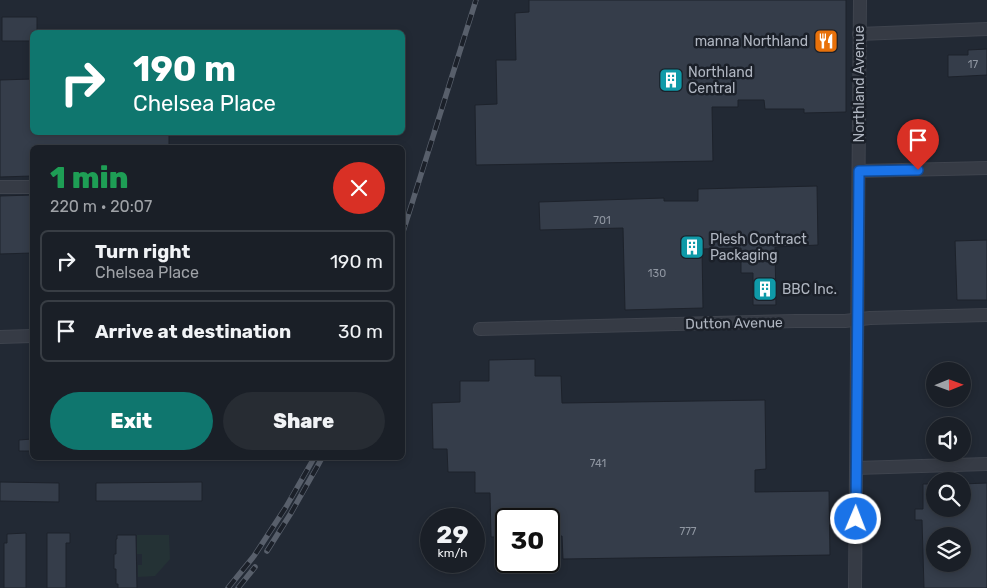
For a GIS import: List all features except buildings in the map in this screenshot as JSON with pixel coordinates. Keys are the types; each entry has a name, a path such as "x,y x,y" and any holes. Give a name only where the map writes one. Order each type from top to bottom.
{"street":[{"name":"Northland Avenue","path":"855,588 860,0"},
{"path":"859,34 987,29"},
{"path":"859,171 987,168"},
{"path":"0,187 30,187"},
{"name":"Dutton Avenue","path":"480,329 845,321 870,318 987,315"},
{"path":"0,337 30,336"},
{"path":"856,468 987,464"}],"shaded area":[{"path":"137,535 169,535 170,559 155,576 138,577 138,565 142,565 142,554 137,554"}],"railway":[{"path":"405,225 476,0"},
{"path":"228,588 254,556 286,507 313,460"},
{"path":"267,551 321,460"},
{"path":"238,588 255,567"}],"place":[{"name":"manna Northland","path":"826,41"},
{"name":"Northland Central","path":"671,80"},
{"name":"Plesh Contract Packaging","path":"692,247"},
{"name":"BBC Inc.","path":"765,289"}],"route":[{"path":"856,519 859,171 918,170"}]}
